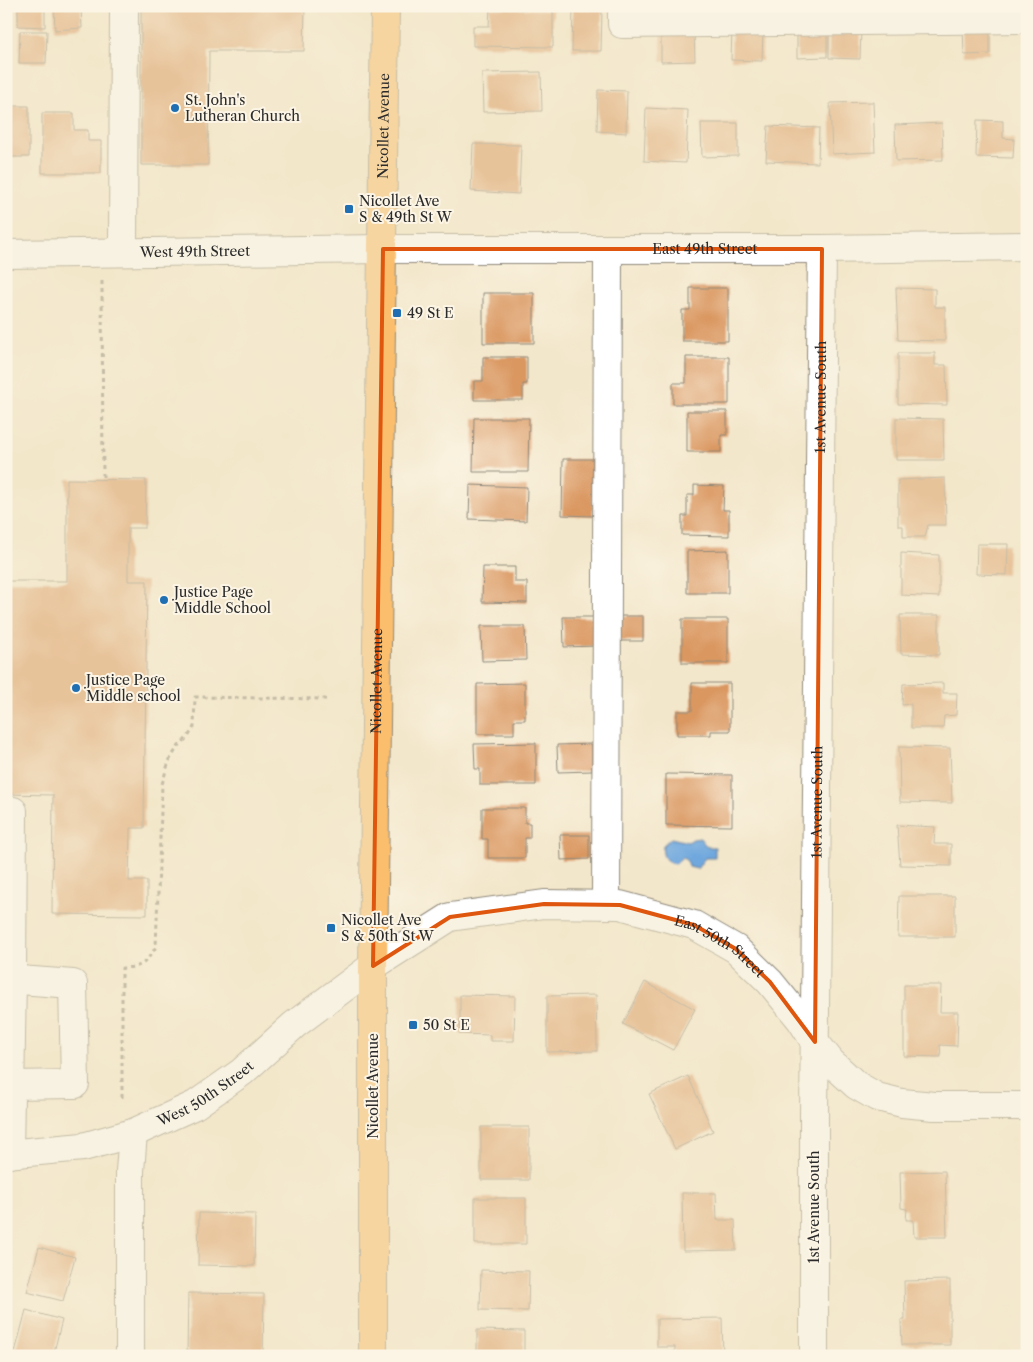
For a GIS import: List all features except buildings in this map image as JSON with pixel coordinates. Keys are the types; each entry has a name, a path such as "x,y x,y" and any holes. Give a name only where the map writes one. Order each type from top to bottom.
{"main road":[{"name":"Nicollet Avenue","path":"373,1356 373,966 385,6"}],"street":[{"path":"123,252 124,6"},
{"path":"622,6 622,24 1027,19"},
{"name":"East 49th Street","path":"383,249 822,249 1027,246"},
{"name":"West 49th Street","path":"6,254 383,249"},
{"path":"606,904 608,249"},
{"name":"1st Avenue South","path":"814,1356 822,249"},
{"path":"6,811 13,811 9,907 8,1154"},
{"name":"East 50th Street","path":"373,966 450,916 544,904 620,904 694,925 736,949 770,982 801,1020 831,1062 856,1085 877,1097 902,1103 934,1106 1027,1106"},
{"name":"West 50th Street","path":"8,1154 82,1147 133,1133 195,1105 234,1078 294,1024 373,966"},
{"path":"9,979 73,984 75,1084 9,1071"},
{"path":"130,1356 130,1171 133,1133"}],"path":[{"path":"102,280 103,480"},
{"path":"122,1098 122,968 138,967 146,961 156,947 162,784 169,761 194,727 195,697 326,699"}],"highlighted area":[{"path":"383,249 822,249 815,1042 770,982 736,949 694,925 620,905 544,904 450,917 373,966"}],"water":[{"path":"671,838 688,842 700,838 707,847 715,847 715,858 705,858 697,869 689,867 687,861 683,858 676,864 669,862 663,855 663,845"}],"place":[{"name":"St. John's Lutheran Church","path":"175,108"},
{"name":"Nicollet Ave S & 49th St W","path":"349,209"},
{"name":"49 St E","path":"397,313"},
{"name":"Justice Page Middle School","path":"164,600"},
{"name":"Justice Page Middle school","path":"76,688"},
{"name":"Nicollet Ave S & 50th St W","path":"331,928"},
{"name":"50 St E","path":"413,1025"}]}
